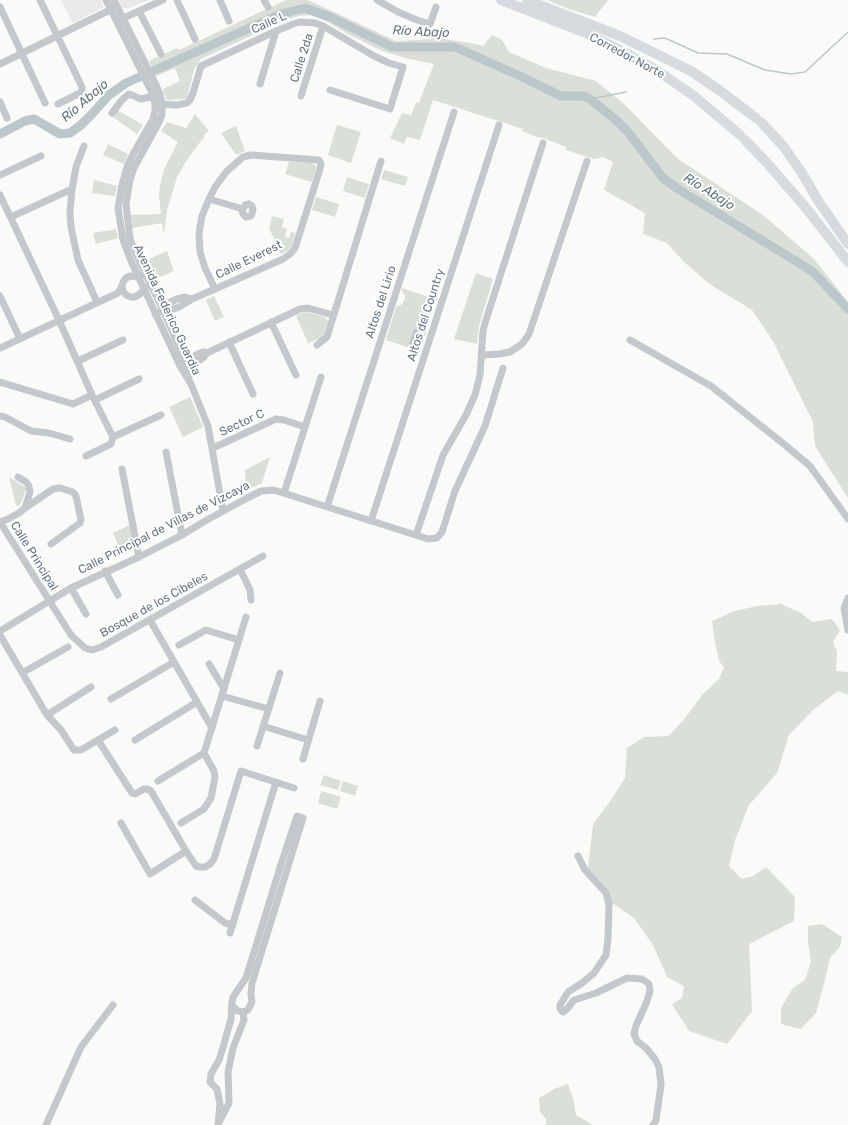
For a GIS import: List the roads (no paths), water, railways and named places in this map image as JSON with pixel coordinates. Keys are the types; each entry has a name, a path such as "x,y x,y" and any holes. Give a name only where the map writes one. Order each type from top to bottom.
{"highway":[{"name":"Corredor Norte","path":"501,0 586,33 614,47 655,69 704,103 743,137 767,163 806,208 848,262"},
{"name":"Corredor Norte","path":"527,0 620,36 691,71 759,120 784,147 802,172 817,199 848,244"}],"street":[{"path":"40,0 82,87 80,93 58,104"},
{"name":"Avenida Federico Guardia","path":"106,0 114,5 153,89 162,115 134,168 123,194 126,204 130,239 156,314 186,363"},
{"path":"120,20 163,0"},
{"path":"177,0 194,38"},
{"path":"220,0 230,21"},
{"path":"377,0 398,12 430,24 436,7"},
{"path":"0,64 57,36 114,5"},
{"path":"0,7 45,103"},
{"path":"139,11 161,54"},
{"name":"Calle L","path":"159,104 177,105 187,103 193,93 202,66 276,31 300,22 315,23 323,26 380,59 403,67 390,109 330,90"},
{"name":"Calle 2da","path":"301,96 323,26"},
{"path":"260,84 276,31"},
{"path":"261,38 268,40 271,48"},
{"path":"112,112 129,94 141,99 150,97 153,89"},
{"name":"Avenida Federico Guardia","path":"153,89 160,94 159,104"},
{"path":"0,102 7,118"},
{"name":"Altos del Lirio","path":"327,507 454,112"},
{"name":"Altos del Country","path":"371,521 499,125"},
{"path":"416,535 443,455 466,415 475,395 480,375 482,341 485,323 543,143"},
{"path":"84,146 76,167 72,189 70,213 71,228 78,260 97,302"},
{"name":"Calle Everest","path":"156,314 164,309 171,310 179,307 192,299 290,254 295,248 321,164 319,160 251,155 242,158 227,171 215,187 209,199"},
{"path":"0,175 41,156"},
{"path":"317,345 327,337 381,161"},
{"path":"482,355 510,352 522,344 529,334 587,161"},
{"path":"11,217 72,189"},
{"path":"0,195 113,437 111,444 86,456"},
{"path":"215,289 205,268 200,252 202,216 209,199 243,209"},
{"path":"0,348 97,302 120,289 126,278 142,276"},
{"path":"120,289 126,295 135,297 147,287"},
{"name":"Avenida Federico Guardia","path":"147,287 164,309 186,363 191,384 208,426 223,511"},
{"path":"0,296 20,339"},
{"path":"186,363 198,354 203,352 207,353 300,308 308,308 333,315"},
{"path":"271,322 296,375"},
{"path":"78,361 123,340"},
{"path":"630,340 711,386 785,445 810,466 848,519"},
{"path":"229,342 253,394"},
{"name":"Calle Principal de Villas de Vizcaya","path":"0,631 71,588 182,535 204,521 247,498 262,492 274,490 428,539 437,538 442,532 455,491 485,426 503,368"},
{"path":"284,493 321,377"},
{"path":"0,382 74,404 139,379"},
{"path":"113,437 161,415"},
{"path":"0,416 5,417 31,431 49,433 70,439"},
{"name":"Sector C","path":"213,448 276,419 305,427"},
{"path":"166,452 182,535"},
{"path":"122,469 138,556"},
{"path":"18,477 30,486 30,492 25,508"},
{"path":"0,522 6,515 25,508 57,488 73,492 76,496 81,520 80,523 51,544"},
{"name":"Calle Principal","path":"0,522 50,601"},
{"name":"Bosque de los Cibeles","path":"50,601 71,635 84,648 92,650 101,647 263,556"},
{"path":"240,569 250,590 251,600"},
{"path":"105,571 118,596"},
{"path":"71,588 86,614"},
{"path":"848,598 844,608 848,630"},
{"path":"158,781 204,753 246,617"},
{"path":"150,620 212,728"},
{"path":"179,645 206,630 239,640"},
{"path":"0,635 47,715 74,750 81,750 115,730"},
{"path":"22,673 68,647"},
{"path":"111,699 174,662"},
{"path":"209,664 223,692 269,709"},
{"path":"257,746 280,673"},
{"path":"47,715 91,687"},
{"path":"303,759 320,701"},
{"path":"136,740 197,702"},
{"path":"207,720 217,712"},
{"path":"263,726 308,740"},
{"path":"98,740 132,793 135,794 144,789 151,791 186,851 196,866 200,867 205,867 214,859 241,771 294,788"},
{"path":"181,823 204,809 211,798 215,777 214,771 204,753"},
{"path":"230,933 276,782"},
{"path":"232,1006 238,1011 243,1012 248,1010 252,1002 252,983 264,946 273,903 297,816 303,818 285,862"},
{"path":"120,822 150,874 186,851"},
{"path":"578,856 585,870 606,894 609,904 608,939 606,955 594,973 568,992 560,1005 560,1009 563,1012 568,1009 574,1000 596,993 627,978 642,979 649,984 650,991 634,1034 638,1041 655,1059 659,1067 661,1085 656,1120 653,1125"},
{"path":"195,900 225,923 233,925"},
{"path":"218,1125 219,1101 217,1089 210,1082 210,1074 219,1060 232,1019 233,997 246,978 256,943 273,903"},
{"path":"256,943 264,946"},
{"path":"238,990 248,990 251,994"},
{"path":"46,1125 81,1047 113,1006"},
{"path":"218,1125 229,1103 228,1072 233,1048 244,1020 243,1012"},
{"path":"217,1089 228,1089"},
{"path":"219,1101 224,1103 229,1100"}],"waterway":[{"name":"Río Abajo","path":"0,134 25,121 34,119 60,134 70,133 81,125 109,95 126,83 281,14 305,8 330,17 392,47 455,47 561,96 584,96 590,99 628,132 663,178 678,189 812,271 848,309"},
{"path":"654,39 665,38 698,53 727,54 765,70 791,74 805,72 848,32"},
{"path":"590,99 626,92"}]}
